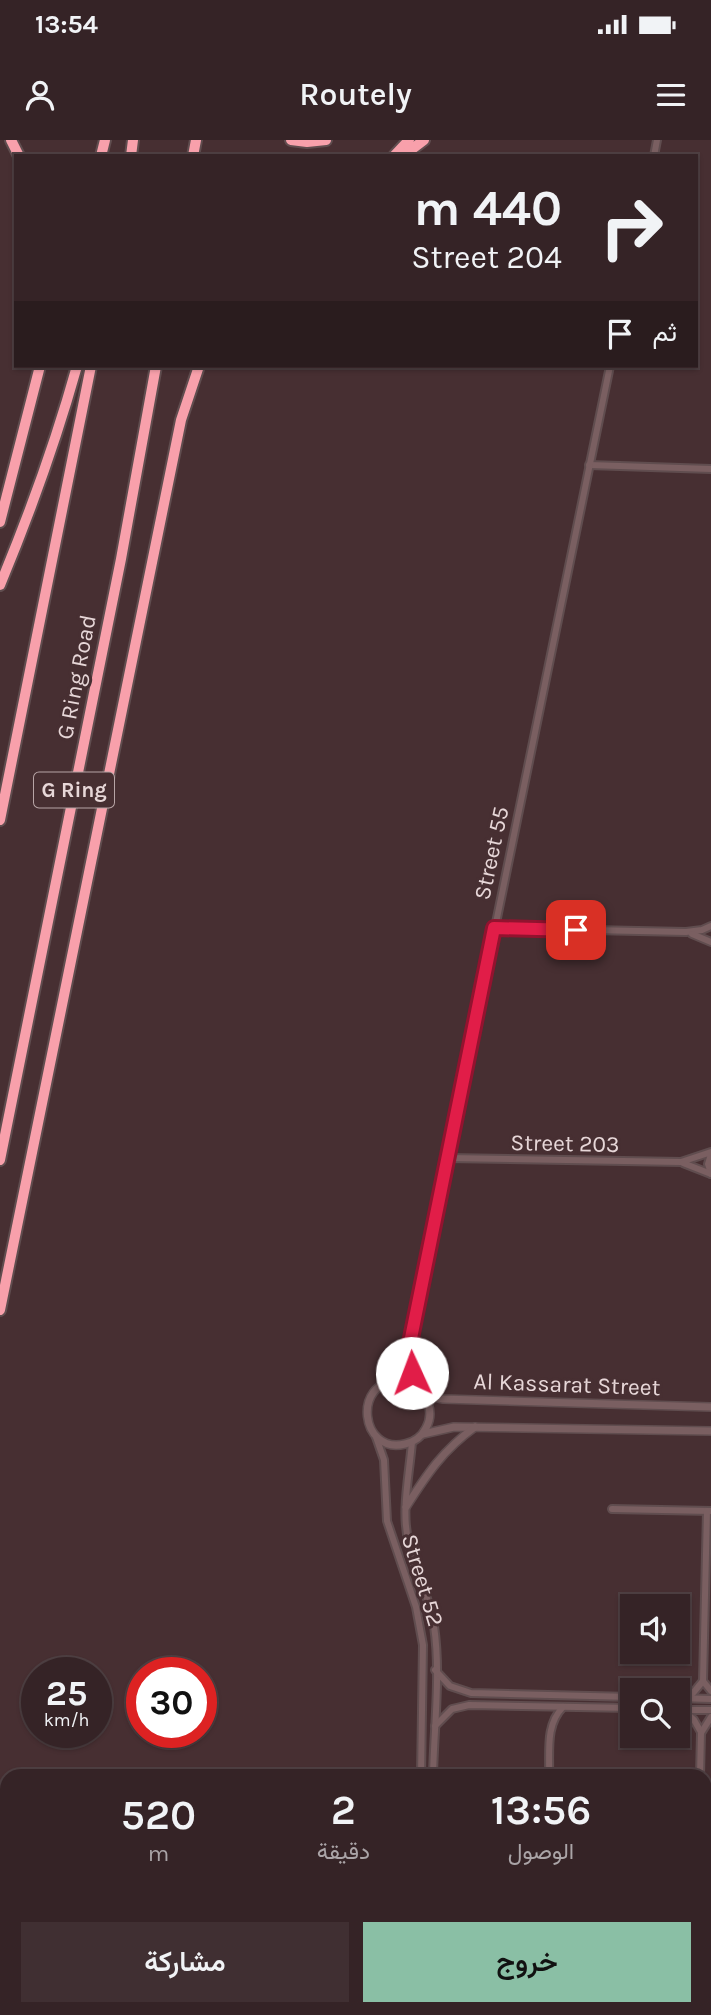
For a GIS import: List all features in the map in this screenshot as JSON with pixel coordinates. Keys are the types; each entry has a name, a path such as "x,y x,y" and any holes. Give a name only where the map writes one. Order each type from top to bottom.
{"highway":[{"path":"292,140 326,140"},
{"path":"396,154 409,140"},
{"path":"406,154 424,140"},
{"path":"0,523 39,368"},
{"path":"0,585 33,507 76,368"},
{"name":"G Ring Road","path":"0,820 91,368"},
{"name":"G Ring Road","path":"0,1160 121,559 156,368"},
{"path":"0,1310 181,420 198,368"}],"street":[{"name":"Street 55","path":"386,1383 400,1366 409,1348 610,368"},
{"path":"589,465 711,469"},
{"path":"494,928 686,932 711,926"},
{"path":"686,932 711,942"},
{"path":"711,1153 708,1164 711,1174"},
{"name":"Street 203","path":"447,1158 681,1162 711,1153"},
{"name":"Street 203","path":"681,1162 711,1174"},
{"name":"Street 55","path":"409,1348 411,1367 420,1390"},
{"name":"Al Kassarat Street","path":"386,1383 407,1382 435,1398 452,1400 711,1408"},
{"path":"386,1383 375,1390 366,1407 367,1420 376,1437 389,1444 404,1445 412,1442"},
{"path":"420,1390 428,1400 430,1418 423,1434"},
{"name":"Al Kassarat Street","path":"412,1442 423,1434 454,1427 711,1431"},
{"path":"406,1507 430,1469 453,1443 475,1427"},
{"name":"Street 52","path":"376,1437 384,1460 387,1521 416,1607 423,1645 421,1769"},
{"name":"Street 52","path":"412,1442 405,1495 409,1548 429,1604 433,1624 433,1769"},
{"path":"612,1509 709,1511 703,1681 690,1694"},
{"path":"435,1670 450,1686 471,1693 620,1697"},
{"path":"703,1681 711,1691"},
{"path":"690,1698 711,1699"},
{"path":"434,1727 445,1714 460,1706 469,1705 620,1709"},
{"path":"549,1769 551,1724 563,1707"},
{"path":"690,1710 711,1710"},
{"path":"690,1717 701,1733 700,1769"},
{"path":"701,1733 711,1717"}],"route":[{"path":"412,1373 409,1348 494,928 576,930"}]}
